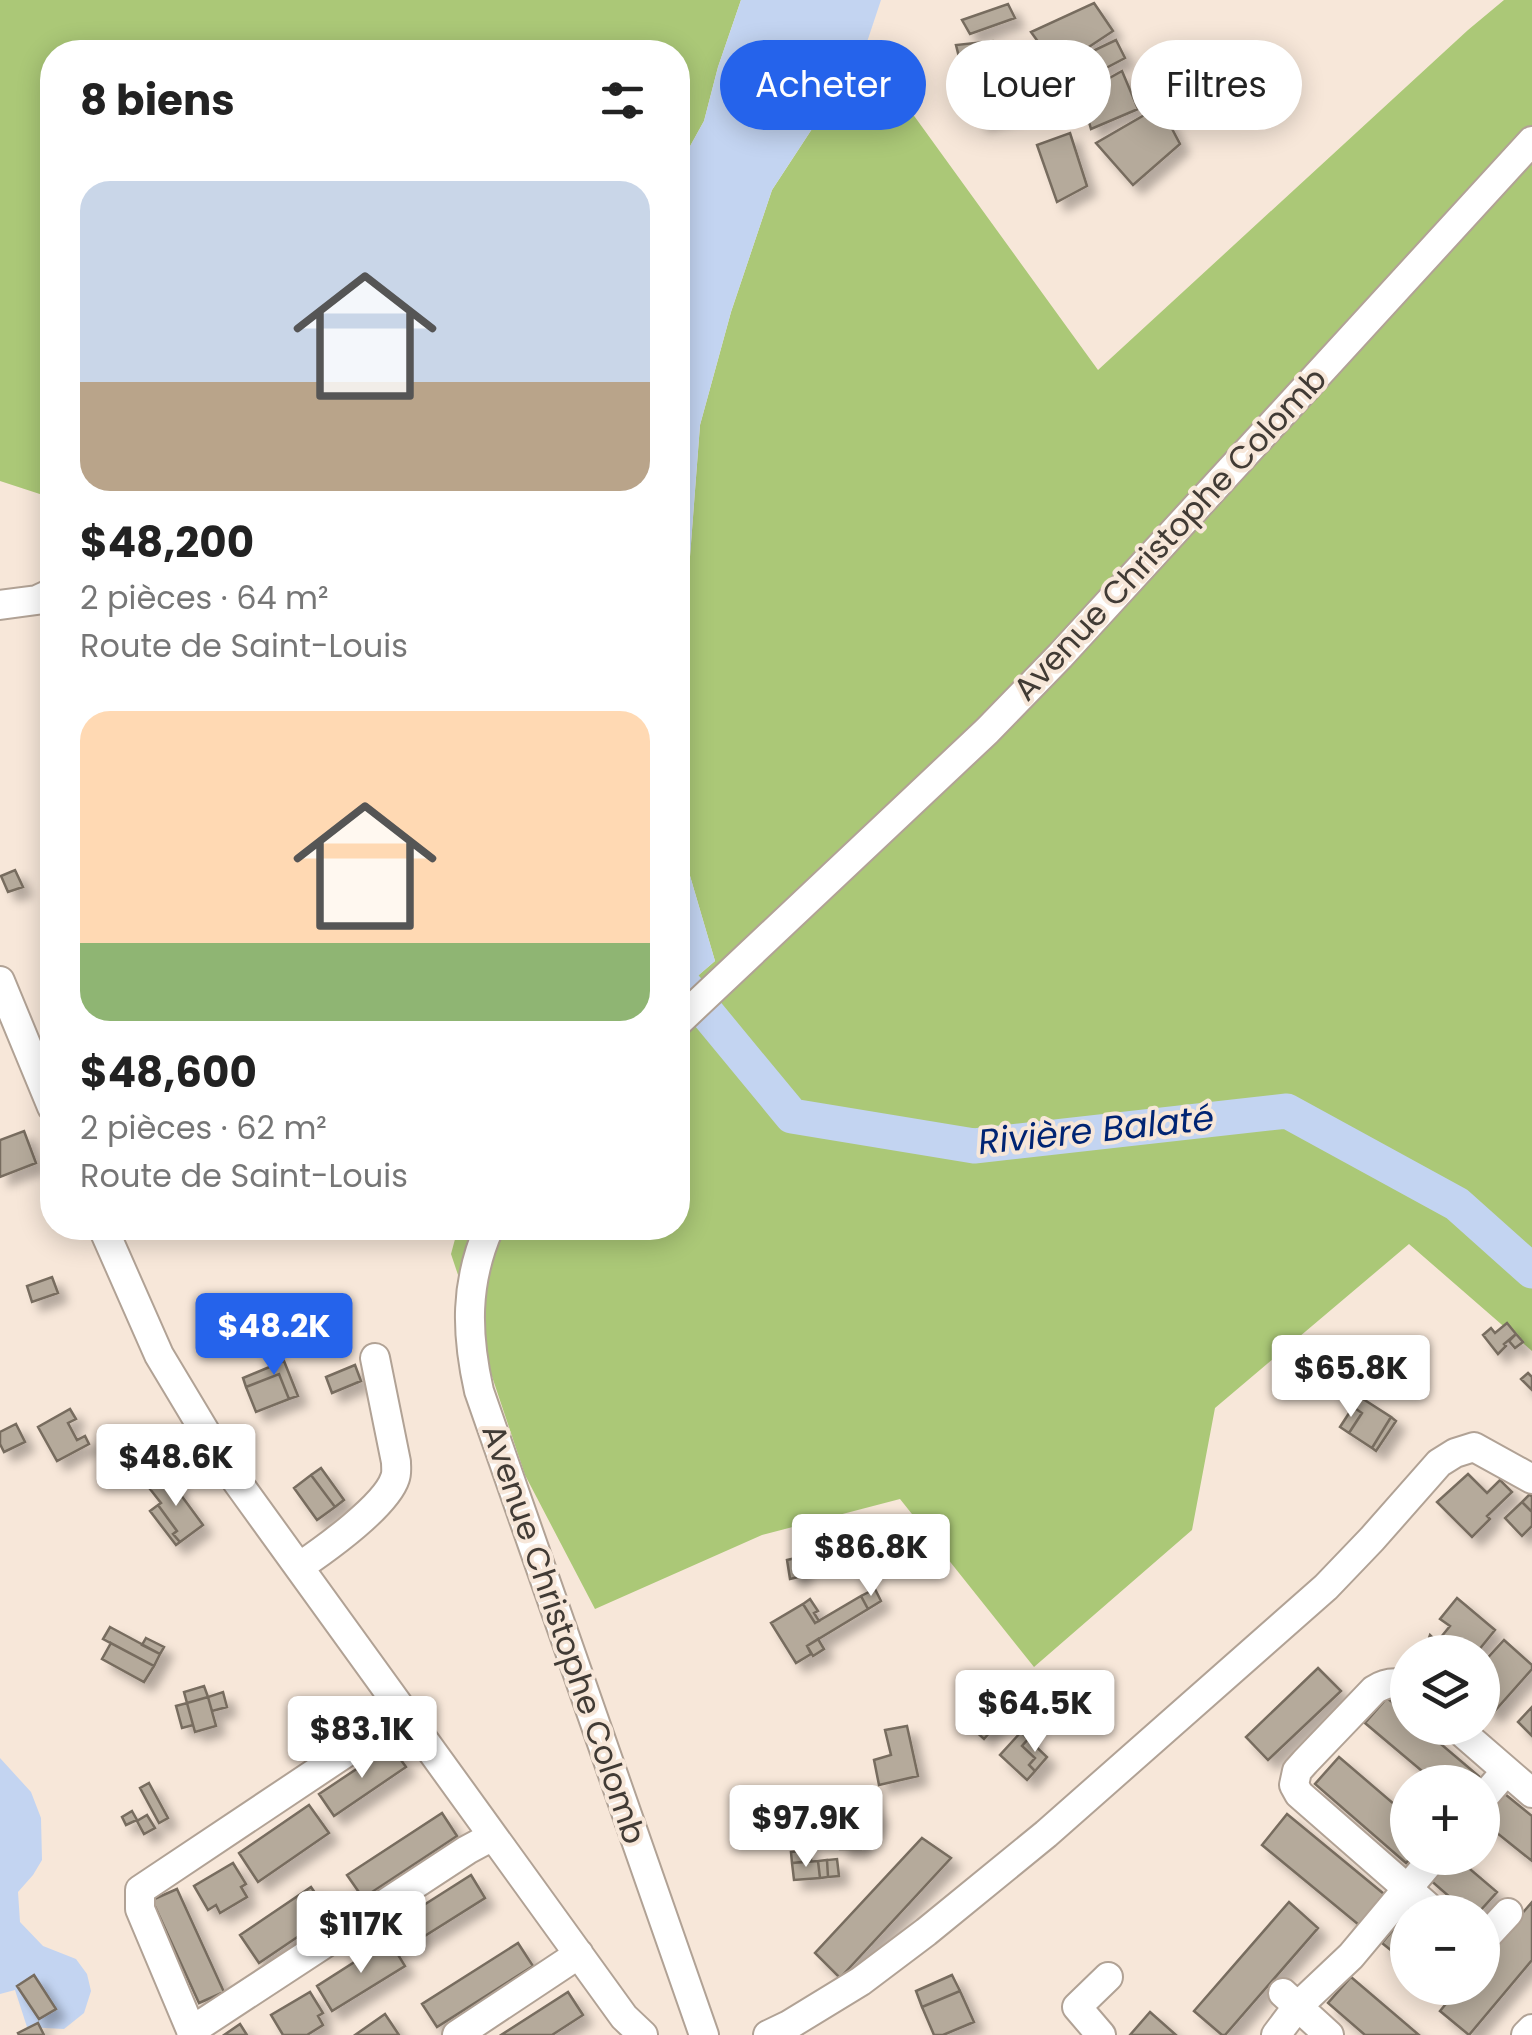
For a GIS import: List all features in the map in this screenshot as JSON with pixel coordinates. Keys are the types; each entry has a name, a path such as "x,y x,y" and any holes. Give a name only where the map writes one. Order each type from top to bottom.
{"street":[{"name":"Avenue Christophe Colomb","path":"690,1011 987,732 1532,141"},
{"path":"0,605 40,599"},
{"path":"0,981 40,1078"},
{"path":"107,1240 159,1355 225,1465 624,2017 644,2035"},
{"name":"Avenue Christophe Colomb","path":"484,1240 468,1318 479,1391 704,2035"},
{"path":"300,1567 375,1507 396,1478 375,1358"},
{"path":"768,2035 861,1981 1046,1834 1326,1587 1439,1463 1474,1447 1532,1479"},
{"path":"1390,1684 1374,1690 1305,1762 1297,1771 1294,1785 1299,1794 1412,1895"},
{"path":"405,1713 140,1890 140,1908 192,2033 493,1836"},
{"path":"1477,1745 1532,1793"},
{"path":"1500,1778 1506,1771"},
{"path":"1276,2035 1290,2000 1351,1956 1419,1875"},
{"path":"1500,1922 1508,1913"},
{"path":"457,2035 579,1954"},
{"path":"1101,2035 1077,2007 1108,1977"},
{"path":"1290,2000 1330,2035"},
{"path":"1526,2035 1532,2029"}],"green space":[{"path":"0,0 741,0 727,40 720,40 720,61 704,121 690,146 690,40 40,40 40,494 0,481"},
{"path":"1504,0 1532,0 1532,1351 1409,1244 1215,1408 1192,1530 1034,1667 900,1499 762,1535 595,1609 525,1475 451,1254 455,1240 690,1240 690,983 715,961 690,876 690,557 700,425 731,312 772,190 811,130 924,130 1098,370 1468,30"}],"water":[{"path":"741,0 881,0 868,40 727,40"},
{"path":"720,61 720,130 811,130 772,190 731,312 700,425 690,557 690,146 704,121"},
{"path":"690,876 715,961 690,983"},
{"path":"0,1758 31,1792 41,1818 42,1860 18,1892 20,1922 43,1946 76,1959 87,1974 91,1991 84,2013 64,2029 27,2027 15,1990 0,1994"}],"building":[{"path":"1094,3 1113,31 1099,40 1037,40 1031,32"},
{"path":"1008,4 1015,18 970,34 962,20"},
{"path":"1116,40 1125,58 1111,65 1111,42"},
{"path":"1122,71 1131,92 1131,112 1111,120 1111,77"},
{"path":"1131,123 1131,130 1173,130 1180,144 1133,185 1096,143"},
{"path":"1070,133 1087,186 1057,202 1037,145"},
{"path":"15,870 23,887 8,892 1,876"},
{"path":"24,1131 36,1163 0,1177 0,1140"},
{"path":"52,1277 58,1293 32,1302 27,1286"},
{"path":"1507,1323 1516,1334 1498,1354 1483,1335 1491,1328 1495,1333"},
{"path":"1516,1334 1523,1342 1515,1348 1509,1341"},
{"path":"284,1361 298,1396 289,1399 279,1374 246,1387 243,1378"},
{"path":"355,1365 361,1381 332,1393 326,1377"},
{"path":"1528,1373 1532,1377 1532,1390 1521,1379"},
{"path":"279,1374 289,1399 256,1412 246,1387"},
{"path":"1360,1397 1391,1417 1372,1448 1349,1433 1362,1413 1353,1407"},
{"path":"1353,1407 1362,1413 1349,1433 1340,1427"},
{"path":"70,1409 76,1419 68,1423 77,1440 85,1436 89,1444 57,1461 38,1427"},
{"path":"1391,1417 1396,1421 1376,1451 1372,1448"},
{"path":"16,1424 25,1442 4,1452 0,1432"},
{"path":"321,1468 344,1500 335,1507 311,1475"},
{"path":"1468,1474 1487,1493 1500,1480 1512,1492 1472,1537 1437,1502"},
{"path":"311,1475 335,1507 317,1520 294,1488"},
{"path":"167,1476 203,1525 180,1542 150,1489"},
{"path":"1530,1494 1532,1497 1532,1512 1522,1502"},
{"path":"1522,1502 1532,1512 1532,1526 1522,1536 1505,1518"},
{"path":"158,1505 177,1531 173,1534 180,1542 176,1545 150,1511"},
{"path":"806,1534 808,1546 796,1548 794,1536"},
{"path":"800,1557 803,1576 790,1579 787,1560"},
{"path":"875,1589 881,1601 868,1609 861,1596"},
{"path":"861,1596 868,1609 807,1646 811,1654 796,1663 771,1623 803,1604 815,1623"},
{"path":"1457,1598 1495,1630 1491,1635 1443,1635 1450,1626 1440,1619"},
{"path":"810,1599 818,1611 814,1613 819,1621 815,1623 803,1604"},
{"path":"110,1627 160,1654 154,1666 103,1639"},
{"path":"146,1638 164,1647 160,1654 142,1645"},
{"path":"818,1639 824,1649 813,1656 807,1646"},
{"path":"1504,1640 1532,1669 1500,1705 1500,1644"},
{"path":"111,1643 154,1666 144,1682 102,1659"},
{"path":"1318,1668 1341,1691 1268,1760 1246,1737"},
{"path":"204,1686 208,1697 187,1703 184,1692"},
{"path":"223,1692 227,1707 212,1711 208,1697"},
{"path":"208,1697 216,1726 195,1732 187,1703"},
{"path":"999,1697 1009,1705 1002,1713 992,1704"},
{"path":"1387,1698 1390,1700 1390,1744 1365,1723"},
{"path":"187,1703 193,1725 182,1728 176,1706"},
{"path":"992,1704 1005,1715 984,1739 972,1728"},
{"path":"1532,1707 1532,1736 1518,1722"},
{"path":"907,1726 918,1776 879,1785 874,1760 891,1755 885,1730"},
{"path":"1021,1732 1028,1739 1022,1746 1035,1758 1029,1765 1035,1771 1027,1780 1000,1755"},
{"path":"1028,1739 1047,1757 1035,1771 1029,1765 1035,1758 1022,1746"},
{"path":"1391,1745 1442,1745 1466,1765 1415,1765"},
{"path":"391,1746 406,1767 334,1816 319,1794"},
{"path":"1339,1757 1390,1801 1390,1849 1315,1784"},
{"path":"149,1783 168,1818 159,1823 140,1788"},
{"path":"1500,1790 1532,1816 1532,1861 1500,1835"},
{"path":"871,1798 873,1809 838,1810 838,1799"},
{"path":"309,1805 329,1833 258,1882 239,1853"},
{"path":"838,1810 846,1810 846,1828 839,1828"},
{"path":"846,1810 878,1811 878,1821 875,1830 861,1831 861,1849 840,1849 839,1828 846,1828"},
{"path":"132,1811 137,1820 126,1825 122,1817"},
{"path":"442,1813 457,1836 363,1898 347,1875"},
{"path":"1287,1814 1384,1894 1359,1925 1262,1845"},
{"path":"147,1815 155,1828 144,1834 137,1821"},
{"path":"922,1838 951,1858 840,1978 815,1953"},
{"path":"811,1850 811,1861 792,1863 791,1852"},
{"path":"837,1859 839,1876 828,1877 827,1860"},
{"path":"827,1860 828,1877 820,1878 818,1861"},
{"path":"818,1861 820,1878 794,1880 792,1863"},
{"path":"233,1863 246,1884 241,1887 247,1897 220,1913 216,1905 208,1910 194,1886"},
{"path":"471,1875 485,1898 412,1944 397,1922"},
{"path":"1433,1875 1477,1875 1497,1892 1447,1895 1429,1879"},
{"path":"311,1887 330,1915 259,1963 240,1935"},
{"path":"177,1889 224,1992 199,2003 152,1900"},
{"path":"1289,1902 1318,1928 1222,2035 1194,2011"},
{"path":"1532,1902 1532,1960 1500,1998 1500,1939"},
{"path":"1390,1933 1390,1949 1382,1943"},
{"path":"389,1940 405,1966 332,2011 317,1986"},
{"path":"518,1943 533,1966 437,2027 422,2004"},
{"path":"34,1975 56,2009 39,2019 17,1986"},
{"path":"952,1975 960,1991 922,2007 916,1991"},
{"path":"1351,1977 1419,2035 1365,2035 1328,2003"},
{"path":"960,1991 974,2022 934,2035 922,2007"},
{"path":"310,1992 323,2013 318,2016 323,2025 307,2035 283,2035 271,2015"},
{"path":"568,1992 583,2015 552,2035 501,2035"},
{"path":"1445,2005 1494,2005 1469,2035 1440,2011"},
{"path":"1150,2012 1176,2035 1130,2035"},
{"path":"385,2014 399,2035 355,2035"},
{"path":"38,2023 44,2035 19,2035 18,2033"},
{"path":"240,2024 247,2035 224,2035"}],"waterway":[{"name":"Rivière Balaté","path":"690,993 792,1116 974,1146 1287,1111 1457,1204 1532,1271"}]}
